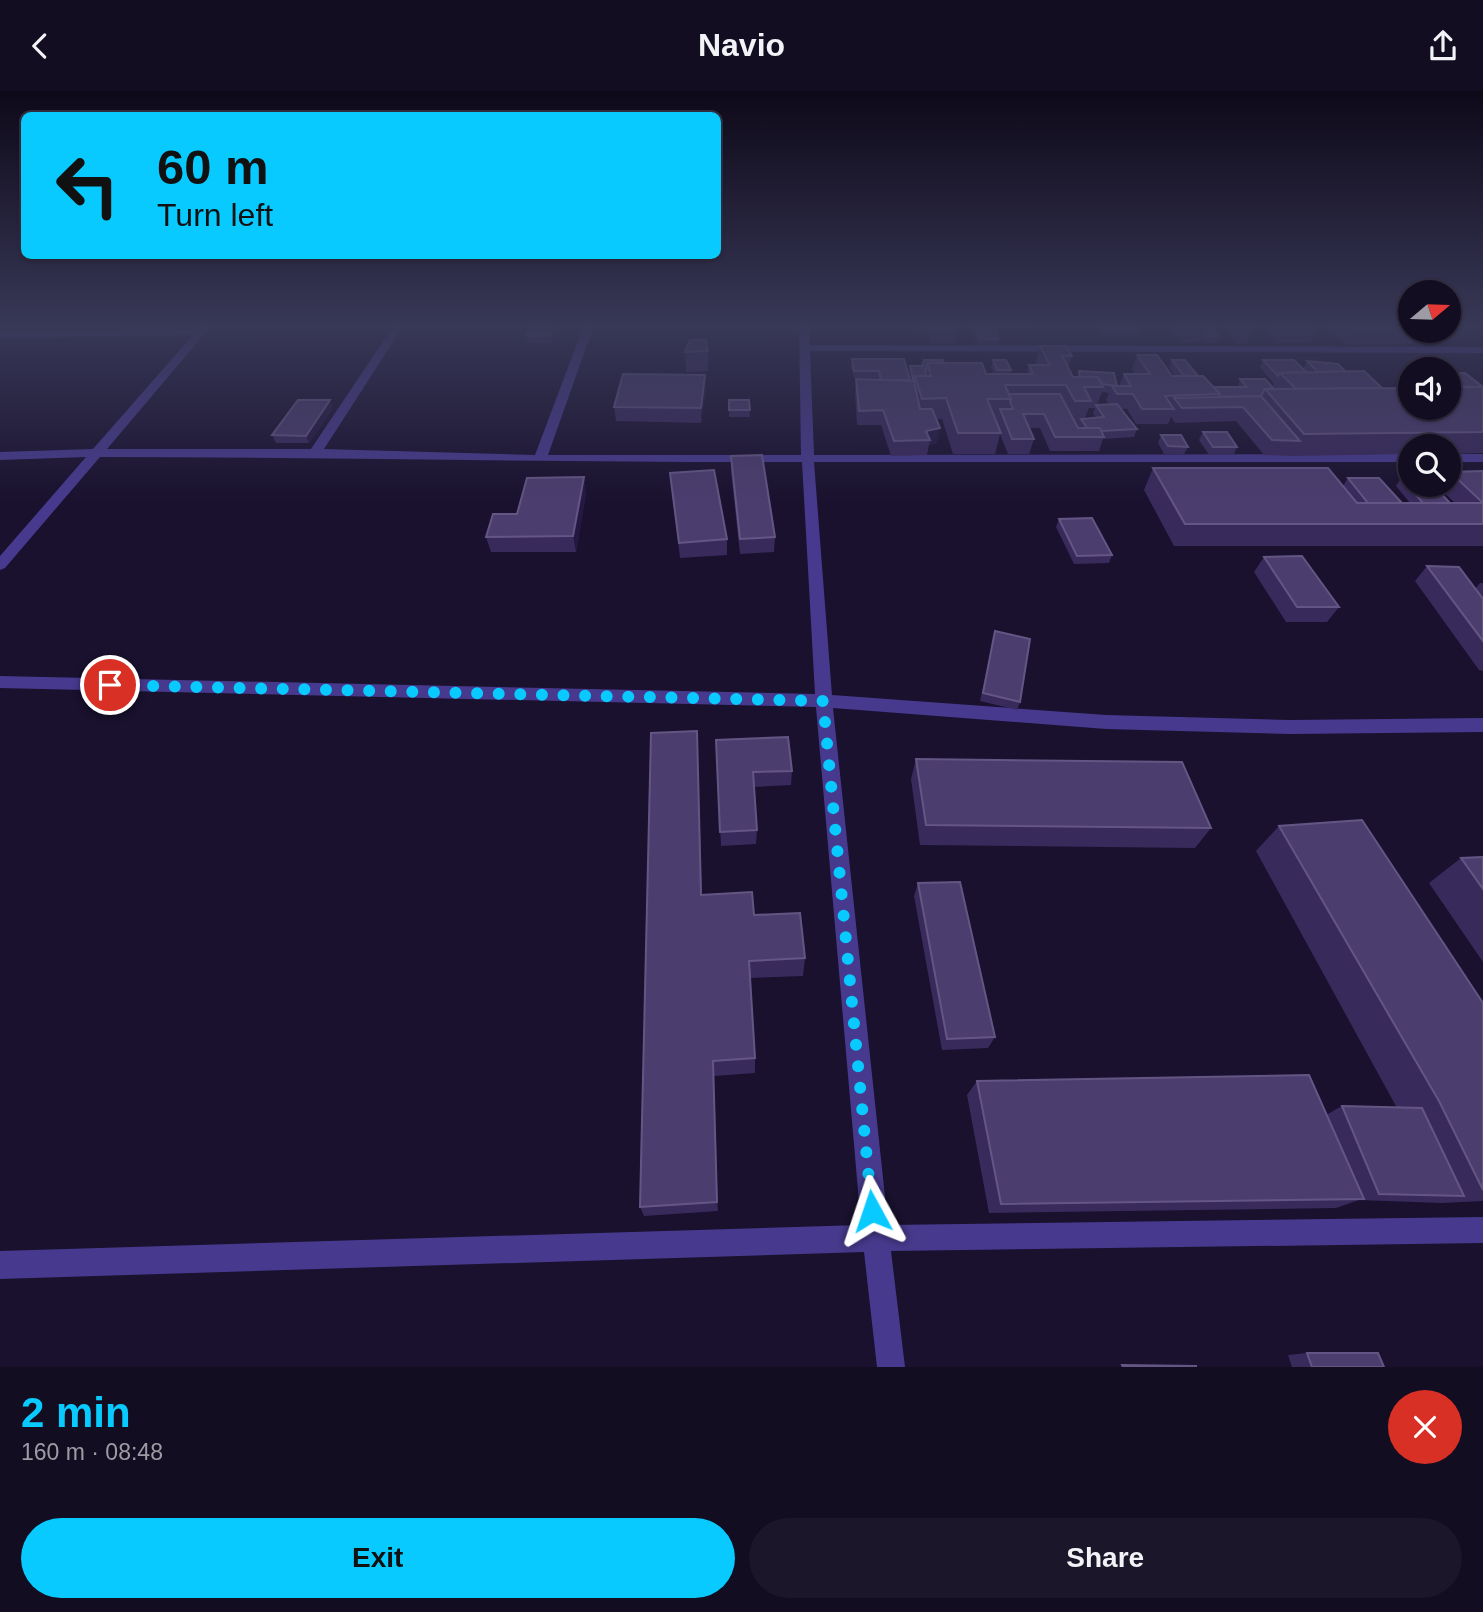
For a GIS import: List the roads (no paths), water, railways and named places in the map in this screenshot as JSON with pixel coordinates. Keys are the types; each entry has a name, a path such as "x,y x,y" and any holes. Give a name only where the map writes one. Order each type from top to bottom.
{"street":[{"path":"0,565 155,385"},
{"path":"315,453 359,385"},
{"path":"540,459 567,385"},
{"path":"805,385 807,459 823,701 875,1238 891,1367"},
{"path":"0,456 315,453 540,459 1398,459"},
{"path":"1461,458 1483,458"},
{"path":"0,682 823,701 1106,722 1290,727 1483,725"},
{"path":"0,1265 875,1238 1483,1230"}]}
